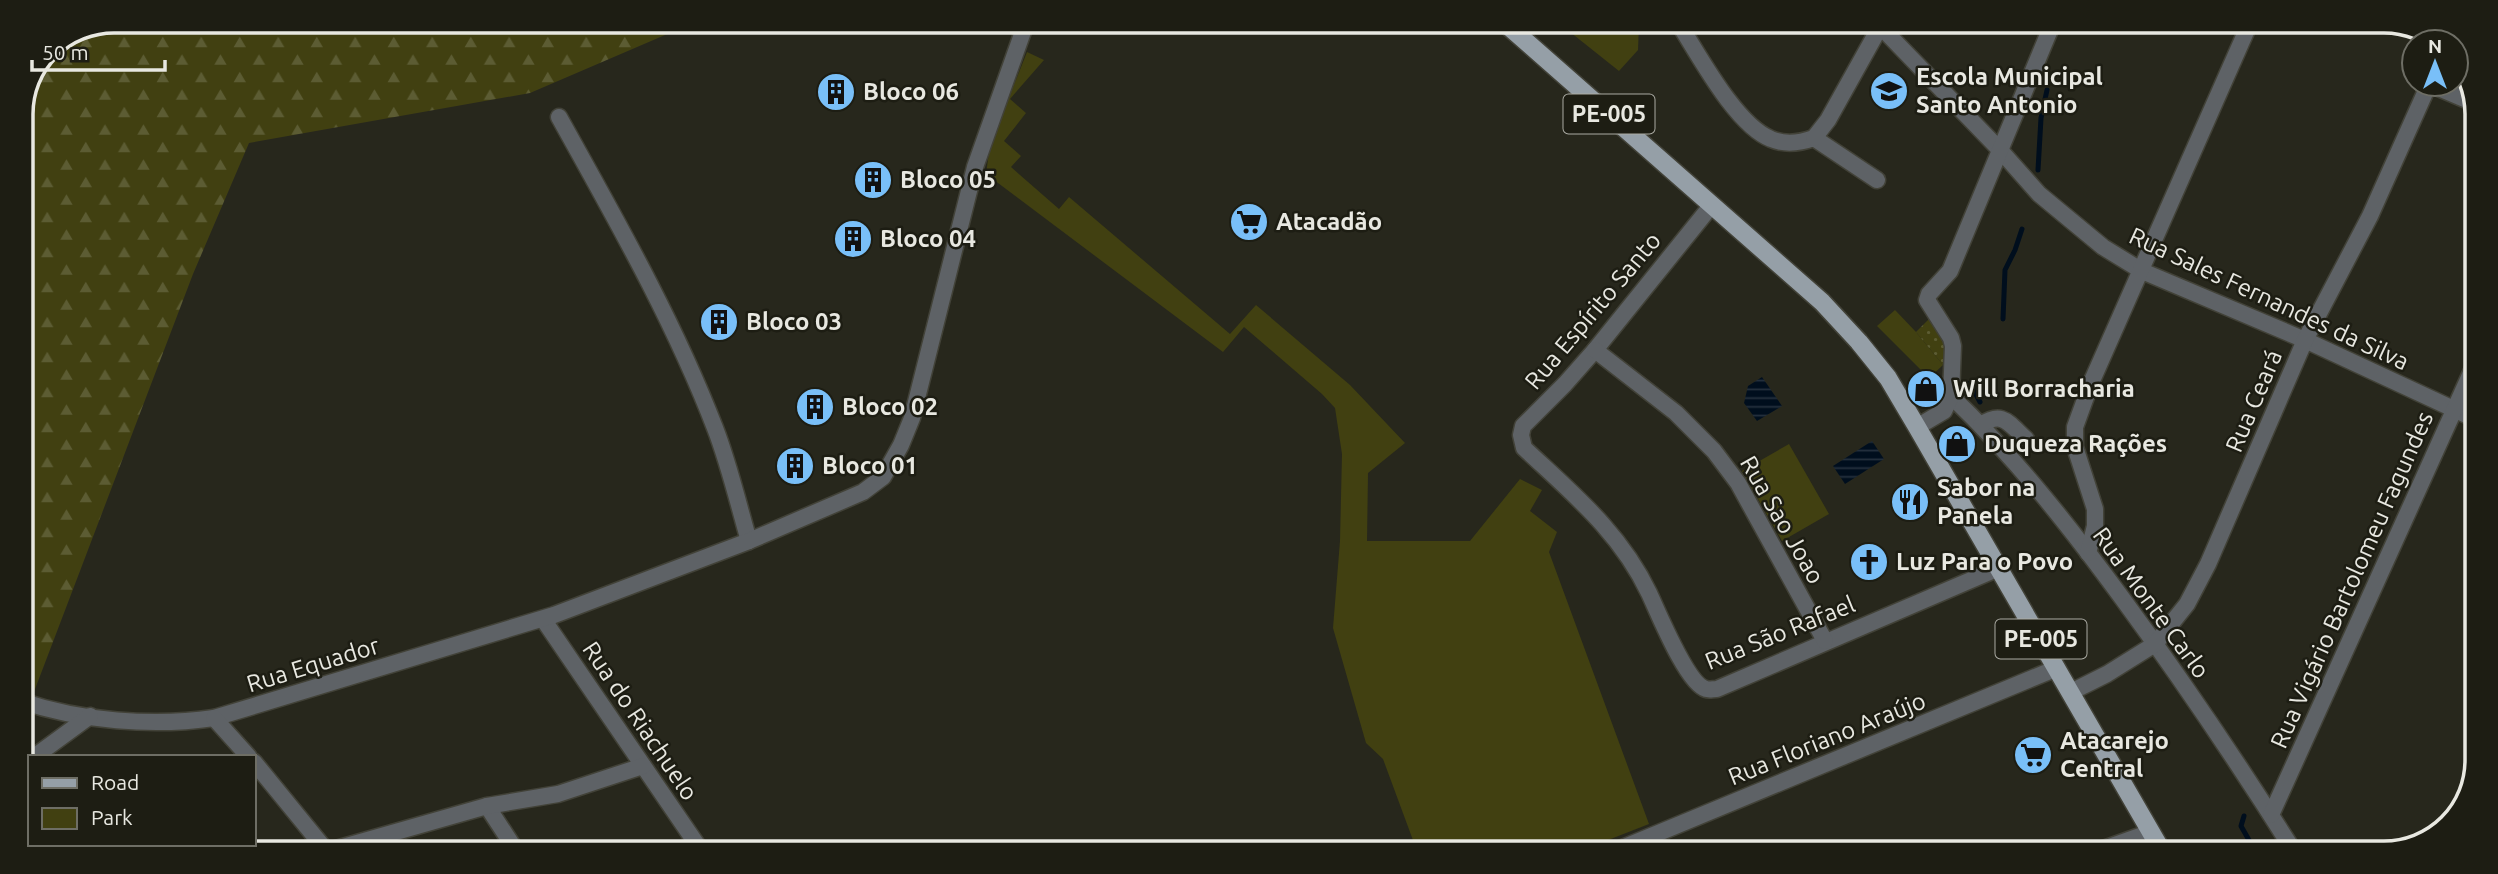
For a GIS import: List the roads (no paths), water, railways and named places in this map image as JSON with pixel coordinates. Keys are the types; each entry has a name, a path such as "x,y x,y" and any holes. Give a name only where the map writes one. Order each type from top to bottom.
{"main road":[{"name":"PE-005","path":"1516,33 1822,302 1859,342 1888,379 1917,427 2156,841"}],"street":[{"name":"Rua Equador","path":"33,705 90,716 176,722 214,718 543,619 749,541 877,484 890,467 912,418 975,167 1022,33"},
{"path":"1685,33 1747,123 1760,134 1777,141 1798,143 1814,138 1828,120 1876,33"},
{"name":"Rua Sales Fernandes da Silva","path":"1888,33 2000,149 2039,194 2103,247 2142,271 2305,340 2465,414"},
{"path":"1917,427 1944,411 1951,396 1953,346 1951,338 1927,300 1929,294 1950,271 2049,33"},
{"path":"2088,553 2095,526 2095,509 2075,447 2075,428 2091,383 2246,33"},
{"name":"Rua Ceará","path":"2071,692 2107,674 2155,643 2187,604 2208,564 2305,340 2370,216 2423,98"},
{"path":"559,117 648,279 688,361 716,431 749,541"},
{"path":"1814,138 1877,180"},
{"name":"Rua Espírito Santo","path":"1524,448 1521,435 1523,426 1595,350 1711,206"},
{"name":"Rua Sao Joao","path":"1595,350 1676,413 1714,451 1738,483 1825,641"},
{"name":"Rua Vigário Bartolomeu Fagundes","path":"2271,815 2465,385"},
{"name":"Rua Monte Carlo","path":"1951,396 2016,463 2088,553 2155,643 2287,841"},
{"path":"1981,425 1992,418 2002,418 2026,439"},
{"name":"Rua São Rafael","path":"1524,448 1582,502 1636,565 1681,660 1694,681 1705,689 1717,689 1999,568"},
{"name":"Rua do Riachuelo","path":"543,619 695,841"},
{"name":"Rua Floriano Araújo","path":"1639,841 2057,668"},
{"path":"37,755 90,716"},
{"path":"214,718 247,755"},
{"path":"256,765 318,841"},
{"path":"364,841 486,806 558,793 643,766"},
{"path":"486,806 510,841"},
{"path":"2126,841 2151,832"}],"water":[{"path":"1762,377 1782,406 1757,421 1744,403 1748,386"},
{"path":"1872,441 1884,459 1845,484 1833,466"}],"waterway":[{"path":"2038,170 2041,118 2047,90"},
{"path":"2003,319 2005,270 2022,229"},
{"path":"1970,383 1980,402"},
{"path":"2244,816 2241,826 2249,841"}],"place":[{"name":"Escola Municipal Santo Antonio","path":"1889,91"},
{"name":"Bloco 06","path":"836,92"},
{"name":"Bloco 05","path":"873,180"},
{"name":"Atacadão","path":"1249,222"},
{"name":"Bloco 04","path":"853,239"},
{"name":"Bloco 03","path":"719,322"},
{"name":"Will Borracharia","path":"1926,389"},
{"name":"Bloco 02","path":"815,407"},
{"name":"Duqueza Rações","path":"1957,444"},
{"name":"Bloco 01","path":"795,466"},
{"name":"Sabor na Panela","path":"1910,502"},
{"name":"Luz Para o Povo","path":"1869,562"},
{"name":"Atacarejo Central","path":"2033,755"}]}
